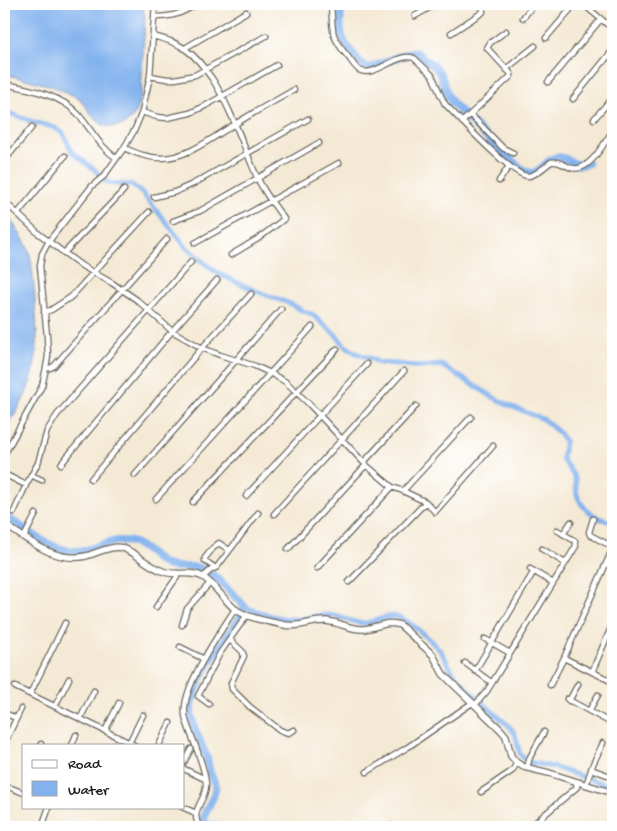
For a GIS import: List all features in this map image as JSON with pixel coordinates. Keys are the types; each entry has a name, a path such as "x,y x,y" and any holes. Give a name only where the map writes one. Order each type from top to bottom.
{"street":[{"path":"4,455 42,386 46,368 48,356 47,336 40,266 42,254 49,241 92,186 104,176 135,129 142,112 150,76 156,4"},
{"path":"155,17 174,16 197,4"},
{"path":"330,4 335,38 344,53 356,67 360,70 369,71 412,56 432,75 442,99 497,156 526,177 532,176 554,161 580,169 597,155 613,130"},
{"path":"415,16 436,4"},
{"path":"451,33 483,12 481,4"},
{"path":"523,18 534,4"},
{"path":"546,38 575,4"},
{"path":"583,4 613,29"},
{"path":"185,48 246,12"},
{"path":"548,82 601,19"},
{"path":"463,120 510,78 511,74 487,48 490,43 506,31"},
{"path":"153,36 169,40 185,48 206,70 236,124 258,178 284,219 259,238 231,255"},
{"path":"150,76 175,79 195,75 266,36"},
{"path":"506,69 535,46"},
{"path":"573,99 613,50"},
{"path":"142,112 167,118 181,115 197,109 277,66"},
{"path":"4,84 24,87 64,103 78,115 106,151 116,158"},
{"path":"124,148 144,156 163,158 180,154 198,147 294,90"},
{"path":"594,119 613,97"},
{"path":"470,115 503,148 513,153"},
{"path":"154,197 175,192 193,184 308,119"},
{"path":"4,160 32,127"},
{"path":"173,221 200,211 319,143"},
{"path":"18,213 65,156"},
{"path":"195,243 339,163"},
{"path":"499,181 509,166"},
{"path":"64,253 124,190"},
{"path":"4,201 64,253 137,300 172,331 192,344 254,366 286,382 365,464 392,487 426,502 435,512 493,446"},
{"path":"44,312 51,310 72,297 149,212"},
{"path":"46,368 54,366 167,239"},
{"path":"14,512 38,463 47,431 57,415 191,262"},
{"path":"61,464 172,331 218,280"},
{"path":"91,478 250,294"},
{"path":"135,475 281,309"},
{"path":"156,499 312,327"},
{"path":"193,502 337,348"},
{"path":"246,496 367,364"},
{"path":"274,514 404,371"},
{"path":"288,549 416,406"},
{"path":"403,491 471,416"},
{"path":"4,474 26,485"},
{"path":"31,475 42,480"},
{"path":"317,568 392,487"},
{"path":"349,582 426,502"},
{"path":"4,524 46,551 59,555 84,556 109,548 123,548 166,572 197,574 209,572 216,567 258,513"},
{"path":"25,536 36,514"},
{"path":"550,685 613,548 591,537 589,532 594,519"},
{"path":"563,534 571,522"},
{"path":"367,772 475,704 484,695 576,546 576,543 557,530"},
{"path":"229,550 219,543 205,558 210,583 241,612 288,625 324,621 362,629 394,622 400,625 433,655 443,674 501,730 506,736 511,756 518,763 528,764 576,782 587,780 613,793"},
{"path":"542,549 565,563"},
{"path":"475,670 532,570 553,583"},
{"path":"156,607 177,577 177,573"},
{"path":"182,625 187,609 210,583"},
{"path":"209,704 198,696 220,653 230,640 241,612"},
{"path":"198,826 196,814 206,786 200,760 185,716 185,704 194,676 204,659 241,612"},
{"path":"30,694 65,623"},
{"path":"592,672 613,623"},
{"path":"485,639 510,653"},
{"path":"230,640 244,656 232,681 232,689 250,707 280,730 288,733 294,730"},
{"path":"180,647 204,659"},
{"path":"564,658 613,682"},
{"path":"465,663 491,682"},
{"path":"55,706 69,679"},
{"path":"578,684 568,700 613,724"},
{"path":"15,687 131,744 143,715"},
{"path":"80,719 94,691"},
{"path":"589,711 598,695"},
{"path":"105,731 119,703"},
{"path":"4,744 21,708"},
{"path":"4,713 16,718"},
{"path":"159,744 170,722"},
{"path":"528,764 544,732"},
{"path":"72,744 76,736"},
{"path":"587,780 603,743"},
{"path":"185,760 191,748"},
{"path":"481,792 512,771 518,763"},
{"path":"185,769 205,779"},
{"path":"591,769 610,776"},
{"path":"530,827 577,787 576,782"},
{"path":"12,788 22,792"},
{"path":"42,827 49,808"},
{"path":"184,808 196,814"},
{"path":"606,827 613,821"},
{"path":"4,822 18,827"}],"water":[{"path":"4,4 141,4 145,16 141,94 137,111 132,118 124,125 113,127 103,125 94,118 79,98 52,86 4,74"},
{"path":"4,213 19,232 30,255 34,284 37,339 35,362 28,388 20,406 4,427"}],"waterway":[{"path":"339,4 342,36 346,45 362,63 370,68 411,52 417,53 435,67 441,75 447,95 453,104 492,143 526,171 535,172 551,159 559,157 579,165 588,163"},
{"path":"4,113 53,127 63,133 72,152 108,183 132,185 143,194 187,248 219,274 312,314 336,335 345,346 358,354 379,363 421,367 441,365 493,397 543,419 565,441 562,459 575,479 577,495 583,506 601,519 613,522"},
{"path":"4,515 42,541 64,550 86,550 118,541 129,542 144,549 166,565 194,567 205,570 224,585 245,607 210,661 200,679 191,704 194,727 216,786 203,817 206,824 220,827"},
{"path":"245,607 287,619 301,619 321,615 337,616 365,623 394,616 403,619 434,644 458,678 509,726 515,734 520,754 524,759 613,787"}]}
